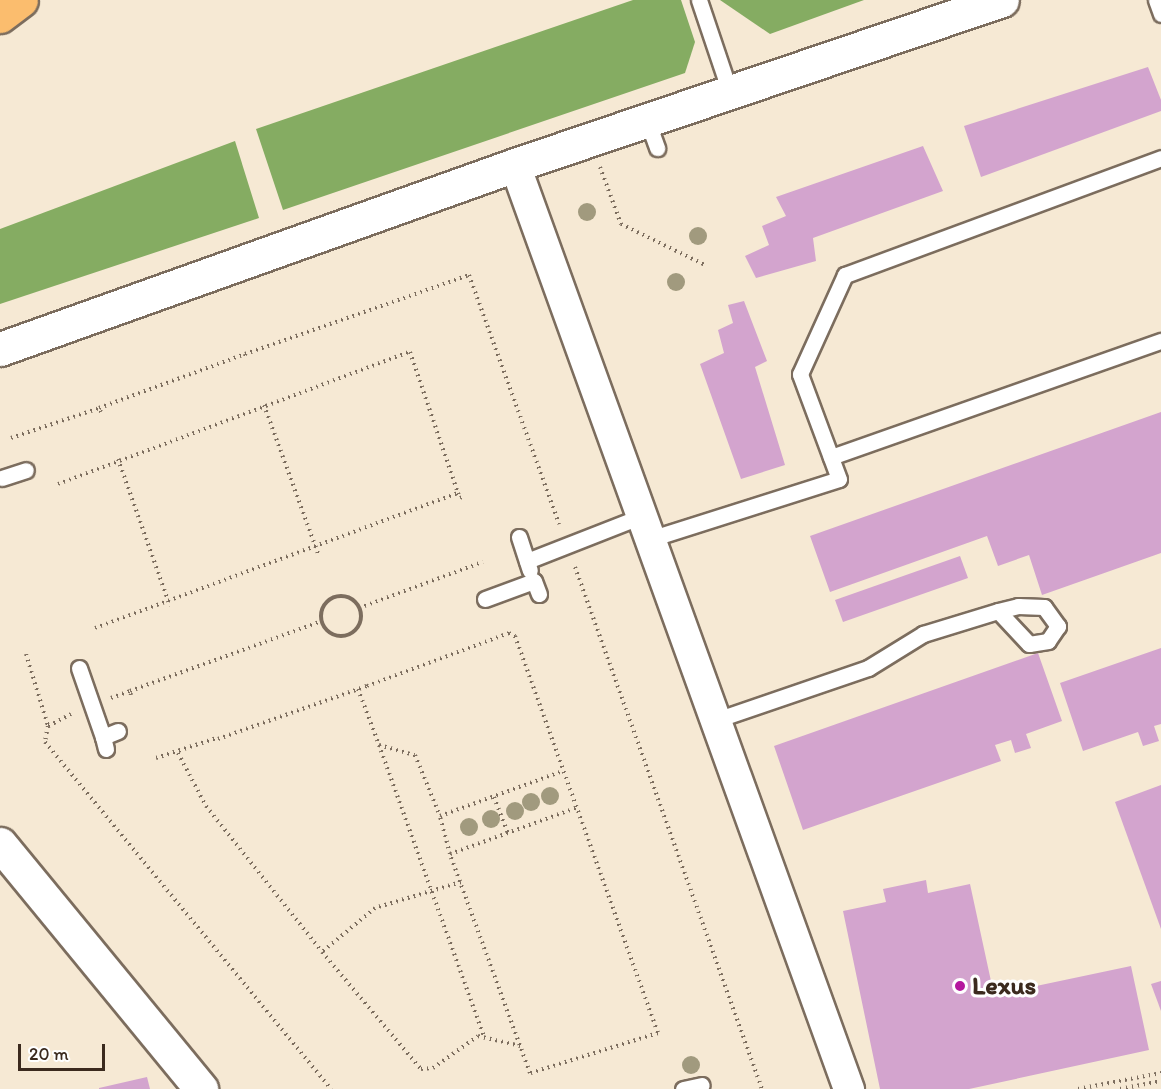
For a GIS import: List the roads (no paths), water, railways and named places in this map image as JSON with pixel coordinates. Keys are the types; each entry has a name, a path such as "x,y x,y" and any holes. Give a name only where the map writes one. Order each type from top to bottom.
{"highway":[{"path":"0,16 21,0"}],"street":[{"path":"0,349 515,165 652,134 730,92 1002,0"},
{"path":"515,165 849,1089"},
{"path":"0,844 201,1089"}],"lane":[{"path":"699,0 730,92"},
{"path":"1156,0 1161,14"},
{"path":"527,561 839,479 800,374 845,275 1161,158"},
{"path":"831,457 1161,341"},
{"path":"2,478 26,470"},
{"path":"485,599 537,587 519,537"},
{"path":"716,720 868,668 923,633 998,611"},
{"path":"79,668 104,743 118,731"},
{"path":"683,1089 702,1085"}],"place":[{"name":"Lexus","path":"960,986"}]}
